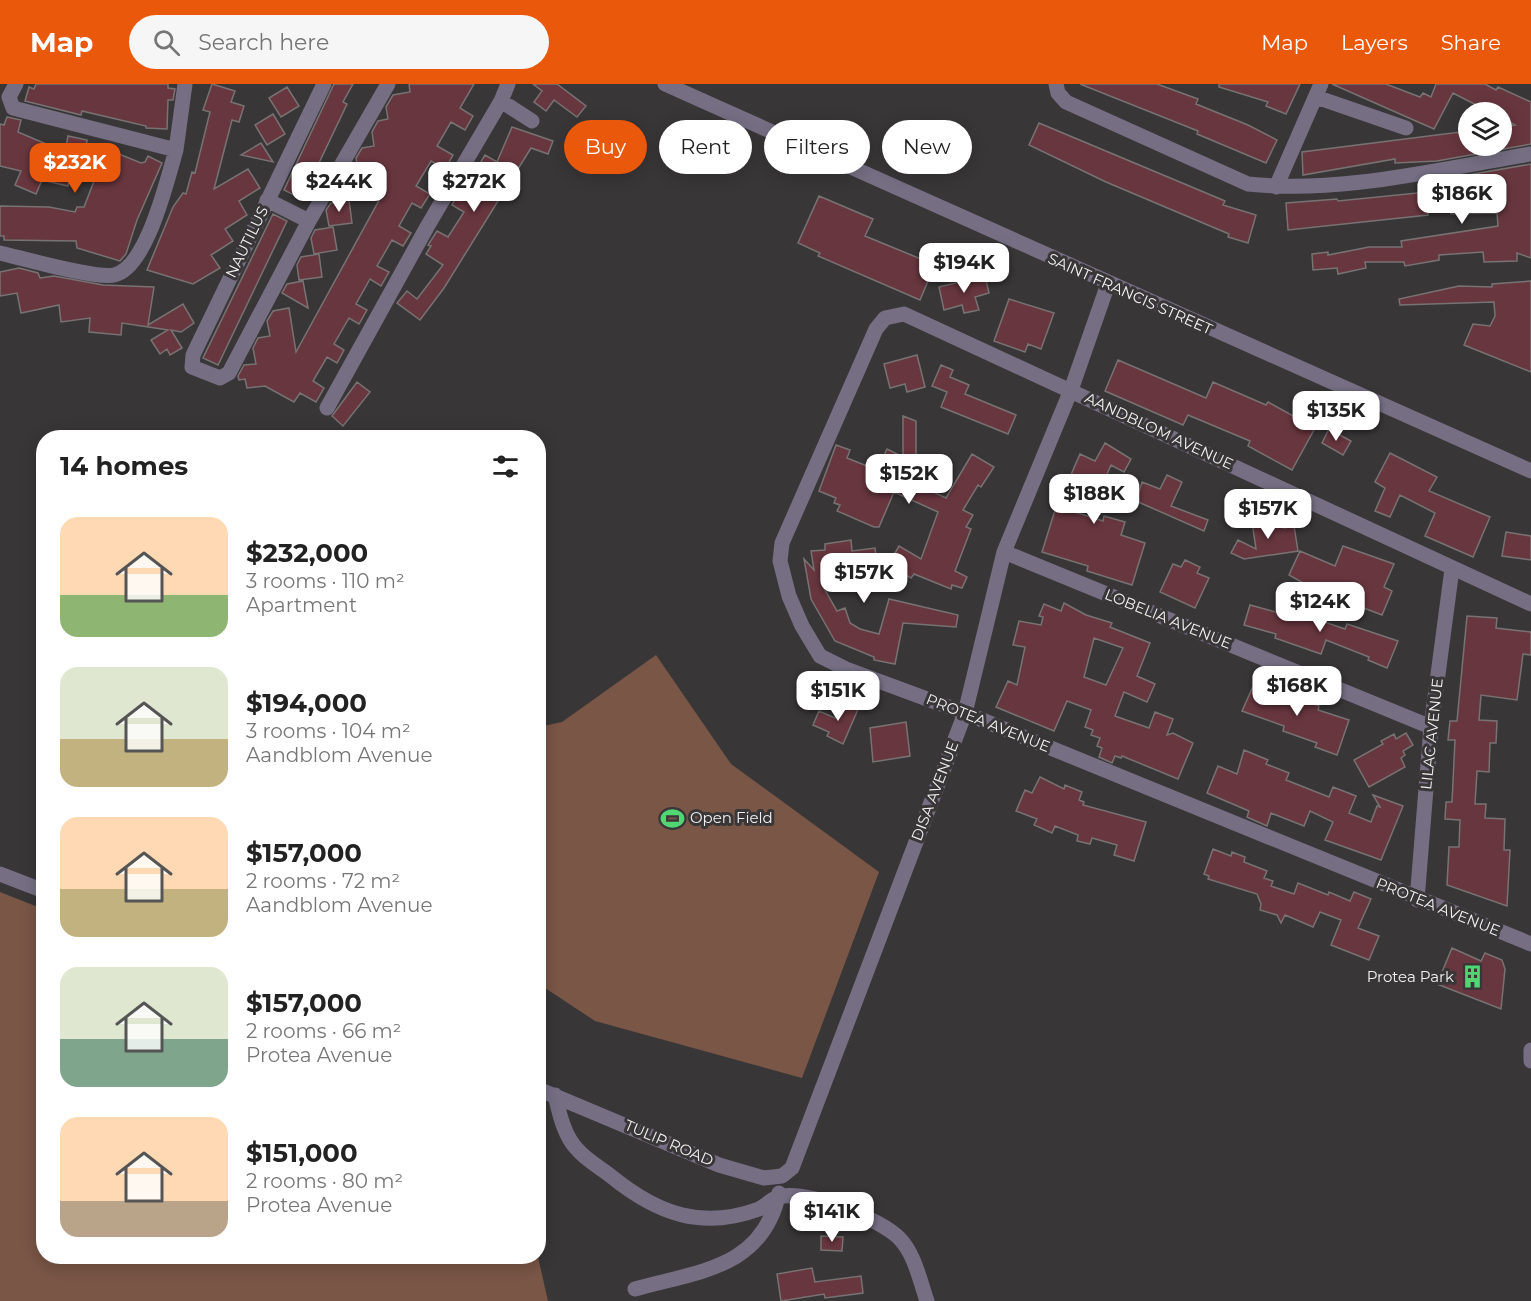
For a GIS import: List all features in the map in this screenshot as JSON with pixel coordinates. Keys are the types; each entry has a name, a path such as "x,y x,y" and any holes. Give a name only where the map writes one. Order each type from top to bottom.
{"street":[{"path":"16,84 9,97 13,108 176,150"},
{"path":"0,253 96,274 114,275 128,268 138,256 148,233 176,150 185,84"},
{"name":"NAUTILUS","path":"309,220 229,373 220,378 195,368 190,362 193,355 324,84"},
{"path":"267,200 309,220 388,84"},
{"path":"327,408 427,227 501,101 508,84"},
{"name":"SAINT FRANCIS STREET","path":"665,84 1108,284 1531,471"},
{"path":"1056,84 1066,102 1248,184 1276,187 1359,183 1531,154"},
{"path":"1276,187 1319,91 1406,128"},
{"path":"501,101 532,121"},
{"name":"DISA AVENUE","path":"782,1176 792,1168 797,1159 965,713 1004,552 1071,390 1108,284"},
{"name":"PROTEA AVENUE","path":"918,318 904,314 892,315 885,318 876,329 788,524 780,561 793,606 820,656 846,669 965,713 1417,900 1531,944"},
{"name":"AANDBLOM AVENUE","path":"918,318 1531,604"},
{"name":"LOBELIA AVENUE","path":"1004,552 1431,727"},
{"name":"LILAC AVENUE","path":"1417,900 1431,727 1452,569"},
{"path":"0,873 36,888"},
{"path":"1531,1050 1531,1061"},
{"name":"TULIP ROAD","path":"546,1092 719,1165 764,1178 782,1176"},
{"path":"555,1095 562,1121 576,1149 632,1193 660,1210 690,1218 725,1218 760,1208 778,1197 797,1196 829,1204 866,1217 889,1229 902,1240 915,1263 927,1301"},
{"path":"635,1289 726,1264 749,1248 767,1229 778,1197 782,1176"}],"shaded area":[{"name":"Open Field","path":"656,655 731,764 879,872 802,1078 595,1021 546,989 546,725 562,722"},
{"path":"0,892 36,906 36,1264 540,1264 548,1301 0,1301"}],"building":[{"path":"36,84 168,84 168,88 175,89 173,100 168,100 167,129 146,128 146,126 82,111 81,115 25,101 29,87 34,89"},
{"path":"212,84 235,91 231,102 244,106 239,122 232,120 214,189 248,169 260,188 239,201 247,215 225,229 233,241 211,255 220,268 193,284 147,270 173,207 183,193 186,194 192,172 195,173 210,112 203,110"},
{"path":"334,84 353,84 343,102 347,104 305,197 302,188 298,197 284,190"},
{"path":"409,84 474,84 460,108 473,116 465,130 451,122 437,146 453,155 445,169 431,161 416,186 430,194 421,208 412,203 399,226 411,233 403,246 392,240 377,266 389,272 381,286 370,279 356,304 367,310 359,324 349,318 334,344 344,350 337,363 327,357 313,381 324,388 316,402 300,393 294,402 265,386 247,388 245,379 239,380 238,376 244,365 256,364 253,348 258,338 270,336 267,321 273,311 289,308 296,352 383,193 343,200 341,185 346,176 359,174 356,158 362,148 374,146 372,132 378,121 388,119 386,107 393,95 410,92"},
{"path":"533,84 557,84 586,106 577,117 554,100 546,111 534,102 542,91"},
{"path":"1080,84 1157,84 1198,99 1196,104 1248,125 1277,140 1266,163 1197,134 1198,131"},
{"path":"1219,84 1300,84 1286,114 1266,106 1268,102 1219,87"},
{"path":"1332,84 1386,84 1420,97 1423,93 1431,97 1436,84 1485,84 1496,90 1498,87 1531,102 1531,144 1512,147 1512,125 1515,125 1512,123 1512,102 1470,102 1453,93 1434,129"},
{"path":"287,87 299,106 281,117 269,98"},
{"path":"273,114 285,134 267,145 255,125"},
{"path":"7,117 21,120 18,132 65,152 68,136 87,140 85,154 105,161 109,150 141,163 145,162 148,156 162,163 137,220 126,254 120,261 77,248 76,241 4,240 4,236 0,236 0,206 49,207 75,212 77,207 84,207 96,176 71,171 68,186 42,180 36,194 15,185 21,171 0,166 0,124 4,125"},
{"path":"1039,123 1225,201 1223,205 1256,215 1248,243 1228,237 1229,234 1106,182 1029,145"},
{"path":"512,127 553,141 548,154 531,148 444,288 420,320 397,303 407,291 417,299 443,265 426,254 431,246 428,245 437,231 448,237 464,212 452,205 464,183 467,185 485,155 497,162"},
{"path":"1458,132 1458,156 1465,156 1437,161 1395,163 1395,159 1303,175 1302,152"},
{"path":"261,143 273,162 241,155"},
{"path":"1531,164 1531,258 1517,253 1517,261 1484,262 1483,252 1439,255 1439,260 1405,266 1404,262 1365,262 1366,268 1338,274 1337,268 1313,270 1312,254 1328,252 1328,255 1369,247 1402,247 1401,241 1498,226 1497,213 1451,214 1450,186 1440,187 1439,180"},
{"path":"1427,192 1428,215 1288,230 1286,203 1337,199 1338,201"},
{"path":"819,196 873,219 865,236 921,259 925,249 939,255 920,300 818,256 820,253 798,243"},
{"path":"349,200 352,223 329,226 326,210 331,203"},
{"path":"273,214 287,221 218,365 203,358"},
{"path":"333,227 337,250 314,254 311,238 315,230"},
{"path":"319,254 322,277 299,280 297,265 301,257"},
{"path":"19,268 38,273 40,278 54,276 103,285 154,287 148,325 183,304 194,323 181,332 171,330 182,348 170,355 167,349 160,354 151,340 168,330 122,323 121,335 89,332 90,318 61,322 59,305 21,313 17,293 0,296 0,272"},
{"path":"985,276 989,293 975,297 979,310 964,313 962,305 944,310 939,287"},
{"path":"303,281 308,308 282,293 287,284"},
{"path":"1531,281 1531,372 1464,345 1473,324 1490,326 1495,316 1494,302 1400,305 1399,299 1459,286 1492,287 1492,284"},
{"path":"1009,299 1054,313 1041,349 1028,344 1025,352 994,341"},
{"path":"917,355 925,387 907,392 905,384 890,388 884,364"},
{"path":"1118,360 1206,398 1213,382 1266,405 1268,402 1315,428 1292,470 1248,446 1250,441 1188,415 1183,425 1105,391"},
{"path":"941,365 953,370 950,377 969,385 965,394 1016,415 1008,434 941,407 947,392 932,386"},
{"path":"357,382 370,392 343,426 332,416"},
{"path":"903,416 916,421 916,457 904,479 946,498 972,454 994,467 981,487 978,485 963,510 973,515 966,527 971,529 955,571 967,577 962,588 952,585 951,589 914,574 911,578 888,565 899,546 921,559 938,512 894,492 879,527 874,527 837,511 840,505 834,503 836,498 819,491 836,445 850,450 847,458 877,470 887,449 903,457"},
{"path":"1329,429 1351,441 1343,455 1322,443"},
{"path":"1105,443 1131,459 1124,472 1111,465 1100,490 1090,485 1075,512 1103,521 1104,516 1125,522 1121,535 1145,543 1132,585 1087,571 1088,566 1042,552 1056,507 1061,508 1077,479 1070,477 1080,454 1095,461"},
{"path":"1390,453 1437,477 1429,491 1490,517 1473,557 1425,536 1435,513 1400,495 1390,517 1375,511 1385,488 1375,482"},
{"path":"1167,475 1182,482 1171,506 1208,520 1204,531 1136,501 1142,482 1160,489"},
{"path":"1282,518 1284,528 1294,526 1298,551 1244,559 1231,553 1238,540 1256,549 1252,522"},
{"path":"1506,532 1531,536 1531,560 1502,556"},
{"path":"851,540 852,551 875,548 878,573 861,575 861,569 831,570 833,581 821,583 837,611 845,608 850,623 860,629 879,634 889,599 958,615 956,627 903,623 895,664 874,660 874,657 835,641 811,599 804,559 814,570 811,551 825,550 825,544"},
{"path":"1343,546 1394,564 1384,587 1392,591 1382,615 1312,588 1289,575 1300,551 1335,566"},
{"path":"1185,560 1200,567 1197,573 1209,578 1195,608 1160,592 1173,564 1181,567"},
{"path":"1064,603 1086,615 1112,623 1110,627 1150,643 1137,676 1155,684 1147,702 1124,692 1115,716 1149,728 1155,712 1173,719 1167,735 1173,733 1193,743 1178,779 1122,756 1121,758 1115,756 1112,763 1099,757 1102,748 1097,746 1100,738 1091,735 1093,730 1085,727 1091,710 1067,701 1054,731 996,707 1008,681 1017,685 1025,647 1013,645 1019,621 1041,625 1043,617 1039,616 1044,604 1061,611","holes":["1094,638 1123,648 1106,685 1084,677"]},
{"path":"1287,604 1306,610 1304,615 1345,629 1347,624 1398,641 1387,668 1368,660 1369,657 1326,640 1321,654 1275,638 1276,634 1244,625 1250,605 1283,614"},
{"path":"1467,616 1497,618 1496,628 1531,632 1531,655 1523,654 1517,700 1481,695 1479,720 1497,721 1496,743 1490,743 1489,772 1477,771 1475,804 1486,804 1485,818 1505,819 1504,850 1510,850 1507,906 1447,885 1449,847 1459,847 1460,820 1445,819 1446,802 1452,802 1455,740 1448,740 1450,721 1457,721"},
{"path":"1255,682 1292,694 1319,706 1318,710 1349,720 1337,755 1315,747 1317,743 1283,731 1284,726 1242,711"},
{"path":"842,700 859,707 843,744 827,736 829,732 813,725 819,711 835,718"},
{"path":"906,722 910,756 873,762 870,728"},
{"path":"1406,733 1413,745 1403,751 1405,755 1401,758 1405,767 1369,787 1354,760 1383,744 1381,741 1394,734 1396,739"},
{"path":"1244,750 1268,760 1266,764 1289,773 1286,780 1329,797 1333,787 1356,796 1349,813 1371,822 1377,806 1380,807 1373,795 1403,806 1381,860 1325,840 1333,822 1310,811 1304,826 1271,813 1267,826 1247,817 1249,811 1207,793 1218,766 1237,774"},
{"path":"1040,777 1064,789 1065,785 1082,792 1079,800 1084,802 1083,805 1146,822 1134,861 1114,855 1117,845 1092,838 1090,844 1077,841 1078,835 1055,826 1052,833 1034,825 1037,819 1016,811 1025,790 1032,793"},
{"path":"1213,849 1231,856 1232,852 1245,857 1244,862 1267,871 1264,878 1273,881 1271,886 1294,894 1298,883 1350,901 1354,892 1371,899 1358,928 1379,936 1369,960 1331,945 1341,920 1320,912 1313,927 1285,915 1281,923 1277,915 1260,910 1261,904 1257,894 1208,879 1209,876 1204,874"},
{"name":"Protea Park","path":"1452,948 1481,961 1485,953 1502,960 1505,969 1501,1009 1437,984"},
{"path":"821,1236 843,1237 842,1251 821,1250"},
{"path":"812,1268 815,1282 861,1276 863,1293 825,1298 824,1294 781,1301 777,1274"}],"place":[{"name":"Open Field","path":"672,818"},
{"name":"Protea Park","path":"1472,977"}]}
